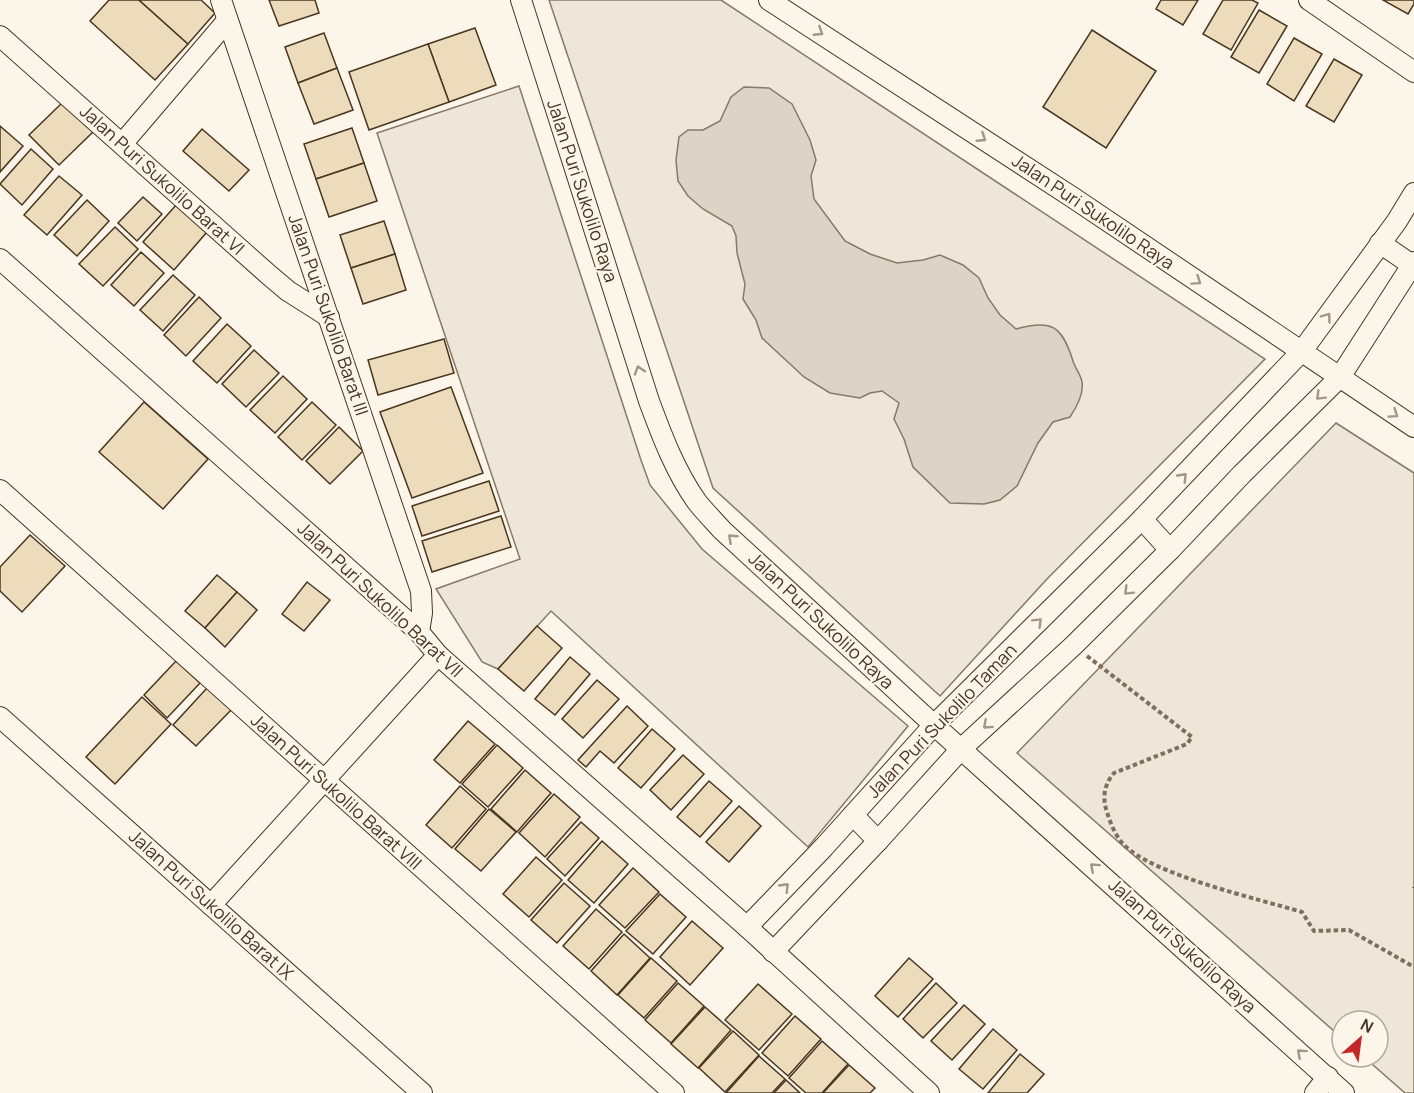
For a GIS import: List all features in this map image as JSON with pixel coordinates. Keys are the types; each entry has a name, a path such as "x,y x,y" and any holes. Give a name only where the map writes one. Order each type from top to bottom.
{"street":[{"name":"Jalan Puri Sukolilo Barat III","path":"221,0 421,591 422,614 419,632"},
{"name":"Jalan Puri Sukolilo Raya","path":"521,0 649,401 666,447 680,475 698,502 722,530 934,725 1344,1093"},
{"name":"Jalan Puri Sukolilo Raya","path":"770,0 1072,196 1414,427"},
{"path":"1309,0 1414,72"},
{"path":"122,144 228,21"},
{"name":"Jalan Puri Sukolilo Barat VI","path":"0,36 288,291 329,317"},
{"name":"Jalan Puri Sukolilo Taman","path":"760,940 853,815 934,725 1142,519 1302,351 1414,193"},
{"path":"1380,243 1413,264"},
{"name":"Jalan Puri Sukolilo Barat VII","path":"0,259 419,632 438,654 929,1093"},
{"name":"Jalan Puri Sukolilo Taman","path":"760,940 878,841 962,748 1073,646 1340,377 1413,264"},
{"name":"Jalan Puri Sukolilo Barat VIII","path":"0,490 674,1093"},
{"path":"1142,519 1170,550"},
{"path":"211,905 438,654"},
{"name":"Jalan Puri Sukolilo Barat IX","path":"0,717 422,1093"},
{"path":"853,815 878,841"},
{"path":"1315,1093 1328,1077"}],"path":[{"path":"1073,646 1192,737 1187,744 1114,773 1108,780 1104,791 1105,807 1111,824 1123,844 1152,863 1186,877 1302,912 1314,931 1349,930 1414,967"}],"shaded area":[{"path":"549,0 721,0 1265,359 1046,580 940,696 713,488"},
{"path":"519,86 650,485 702,549 908,726 808,847 551,611 498,669 482,662 436,589 520,559 377,133"},
{"path":"744,87 769,88 792,104 810,140 816,160 811,176 814,199 845,241 870,254 897,263 923,260 940,255 963,265 979,278 988,298 1000,315 1016,329 1028,326 1047,326 1054,328 1065,340 1081,379 1082,391 1079,401 1070,417 1053,422 1038,443 1017,486 1000,500 984,504 950,503 913,467 904,439 894,419 899,403 882,391 860,398 830,393 804,377 762,338 756,320 743,299 745,284 732,226 703,209 688,196 678,181 676,160 679,137 688,130 703,130 720,121 731,97"},
{"path":"1336,423 1414,473 1414,1093 1405,1093 1378,1069 1390,1069 1390,1009 1330,1009 1330,1027 1017,753"}],"building":[{"path":"109,0 139,0 188,44 155,80 90,21"},
{"path":"139,0 201,0 215,13 188,44"},
{"path":"269,0 315,0 319,13 279,26"},
{"path":"1161,0 1198,0 1183,25 1156,9"},
{"path":"1223,0 1252,0 1258,3 1231,50 1203,34"},
{"path":"1383,0 1414,0 1414,4 1408,14"},
{"path":"1259,10 1287,26 1259,73 1231,57"},
{"path":"475,28 496,85 449,102 428,44"},
{"path":"1092,30 1156,71 1106,148 1043,107"},
{"path":"324,33 337,68 298,83 285,47"},
{"path":"1294,38 1322,54 1294,101 1267,84"},
{"path":"428,44 449,102 369,130 349,72"},
{"path":"1334,59 1362,75 1334,122 1306,106"},
{"path":"337,68 353,110 314,124 298,83"},
{"path":"63,102 93,132 59,165 29,135"},
{"path":"0,126 23,146 0,172"},
{"path":"352,128 364,163 316,179 304,144"},
{"path":"202,129 249,170 229,191 183,151"},
{"path":"31,149 53,169 22,205 0,184"},
{"path":"364,163 377,201 329,217 316,179"},
{"path":"59,176 82,195 47,235 24,215"},
{"path":"143,197 162,214 137,241 118,223"},
{"path":"87,200 109,221 77,256 54,235"},
{"path":"177,204 207,232 174,270 143,242"},
{"path":"384,221 395,254 351,268 340,235"},
{"path":"115,227 138,249 103,286 79,264"},
{"path":"141,252 164,273 134,306 111,285"},
{"path":"395,254 406,290 363,304 351,268"},
{"path":"173,275 195,295 163,331 140,310"},
{"path":"199,297 221,318 186,356 164,335"},
{"path":"227,324 251,346 217,383 193,361"},
{"path":"444,339 454,373 378,395 368,360"},
{"path":"254,350 279,373 246,407 222,384"},
{"path":"283,376 307,399 275,433 250,410"},
{"path":"451,387 483,473 412,498 380,412"},
{"path":"144,402 208,459 163,509 99,452"},
{"path":"312,402 336,425 302,460 278,437"},
{"path":"339,427 363,451 330,484 306,461"},
{"path":"489,481 499,511 422,536 412,506"},
{"path":"501,516 511,547 432,572 422,541"},
{"path":"30,535 65,566 22,612 0,591 0,567"},
{"path":"217,575 237,592 205,628 185,611"},
{"path":"307,582 330,600 304,631 282,614"},
{"path":"237,592 257,610 225,647 205,628"},
{"path":"537,626 562,648 524,691 498,669"},
{"path":"570,657 590,674 555,715 535,699"},
{"path":"176,661 200,683 167,718 144,695"},
{"path":"597,680 619,699 583,738 562,719"},
{"path":"207,688 231,710 196,746 173,725"},
{"path":"142,697 171,724 115,784 86,757"},
{"path":"627,706 648,726 614,763 600,751 586,767 578,760"},
{"path":"468,721 495,744 460,783 434,760"},
{"path":"652,729 675,749 641,788 618,768"},
{"path":"497,745 523,768 488,807 462,784"},
{"path":"683,755 704,774 671,810 650,790"},
{"path":"525,770 551,793 517,832 491,809"},
{"path":"709,781 732,801 700,837 677,817"},
{"path":"460,786 486,809 452,848 426,825"},
{"path":"554,794 580,817 545,857 519,833"},
{"path":"739,806 761,826 729,862 706,842"},
{"path":"489,809 516,832 481,871 455,849"},
{"path":"581,822 599,838 565,876 547,859"},
{"path":"602,841 628,864 594,903 568,880"},
{"path":"536,857 562,880 529,917 503,894"},
{"path":"633,868 659,892 625,928 599,905"},
{"path":"564,883 590,906 557,943 531,920"},
{"path":"660,894 686,917 653,954 626,931"},
{"path":"596,909 622,932 589,969 563,946"},
{"path":"692,921 723,948 690,985 660,957"},
{"path":"624,934 650,958 617,995 591,971"},
{"path":"651,958 677,981 644,1018 618,995"},
{"path":"909,958 933,979 898,1017 875,996"},
{"path":"678,983 704,1006 671,1043 645,1020"},
{"path":"936,983 957,1003 923,1038 903,1019"},
{"path":"758,984 792,1014 759,1050 725,1020"},
{"path":"964,1005 985,1024 952,1060 931,1041"},
{"path":"705,1007 731,1030 698,1068 671,1044"},
{"path":"795,1016 821,1039 788,1076 762,1053"},
{"path":"993,1029 1017,1050 983,1089 959,1069"},
{"path":"733,1031 759,1055 725,1092 699,1068"},
{"path":"822,1041 848,1064 822,1093 806,1093 789,1078"},
{"path":"1020,1054 1044,1074 1027,1093 988,1093"},
{"path":"759,1056 785,1079 772,1093 726,1093"},
{"path":"849,1065 875,1088 870,1093 823,1093"},
{"path":"786,1080 800,1093 774,1093"}]}
